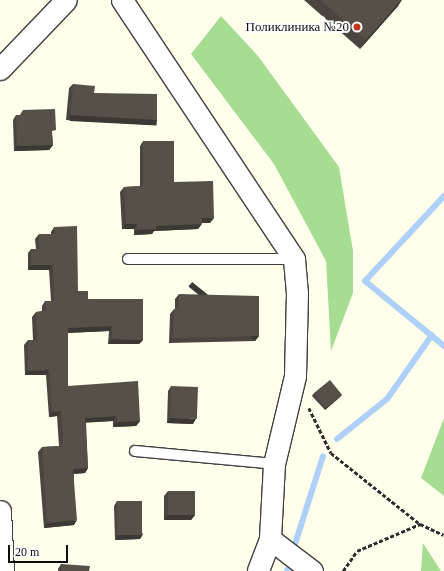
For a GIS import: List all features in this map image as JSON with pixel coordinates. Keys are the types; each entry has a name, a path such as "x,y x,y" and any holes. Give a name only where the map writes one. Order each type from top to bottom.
{"street":[{"path":"0,69 66,0"},
{"path":"122,0 294,259 297,293 294,376 274,464 270,539 258,571"},
{"path":"0,511 3,571"},
{"path":"270,539 312,571"}],"lane":[{"path":"128,259 294,259"},
{"path":"135,451 274,464"}],"path":[{"path":"294,376 331,453 420,524 444,535"},
{"path":"343,571 357,551 420,524"}],"green space":[{"path":"221,16 258,56 339,167 353,251 353,293 331,351 326,261 274,164 191,54"},
{"path":"444,418 444,496 421,478"},
{"path":"423,543 441,571 421,571"}],"building":[{"name":"Поликлиника №20","path":"320,0 401,0 366,40"},
{"path":"73,84 95,86 94,93 157,94 157,120 70,115"},
{"path":"55,109 56,130 52,131 53,145 17,146 16,115 23,115 23,110"},
{"path":"143,141 174,141 174,182 213,181 214,218 202,218 202,224 156,226 156,229 137,230 137,224 126,224 124,187 143,186"},
{"path":"77,226 78,291 88,291 88,299 143,299 143,340 112,339 112,326 68,328 68,386 138,381 140,421 117,422 116,416 85,418 88,468 73,469 77,520 47,523 42,447 61,446 63,443 61,411 52,412 49,370 28,371 28,340 37,340 36,312 46,311 45,301 54,301 53,265 31,265 31,249 39,249 39,234 55,234 54,227"},
{"path":"179,294 259,296 259,336 173,338 174,309 178,309"},
{"path":"330,380 342,395 326,408 314,393"},
{"path":"171,386 198,387 197,419 170,418"},
{"path":"168,491 195,491 195,515 168,515"},
{"path":"117,501 142,501 142,535 117,535"},
{"path":"61,564 90,566 89,571 61,571"}],"waterway":[{"path":"444,196 365,281 444,346"},
{"path":"337,439 387,399 432,335"},
{"path":"295,544 323,456"}],"place":[{"name":"Поликлиника №20","path":"357,27"}]}
